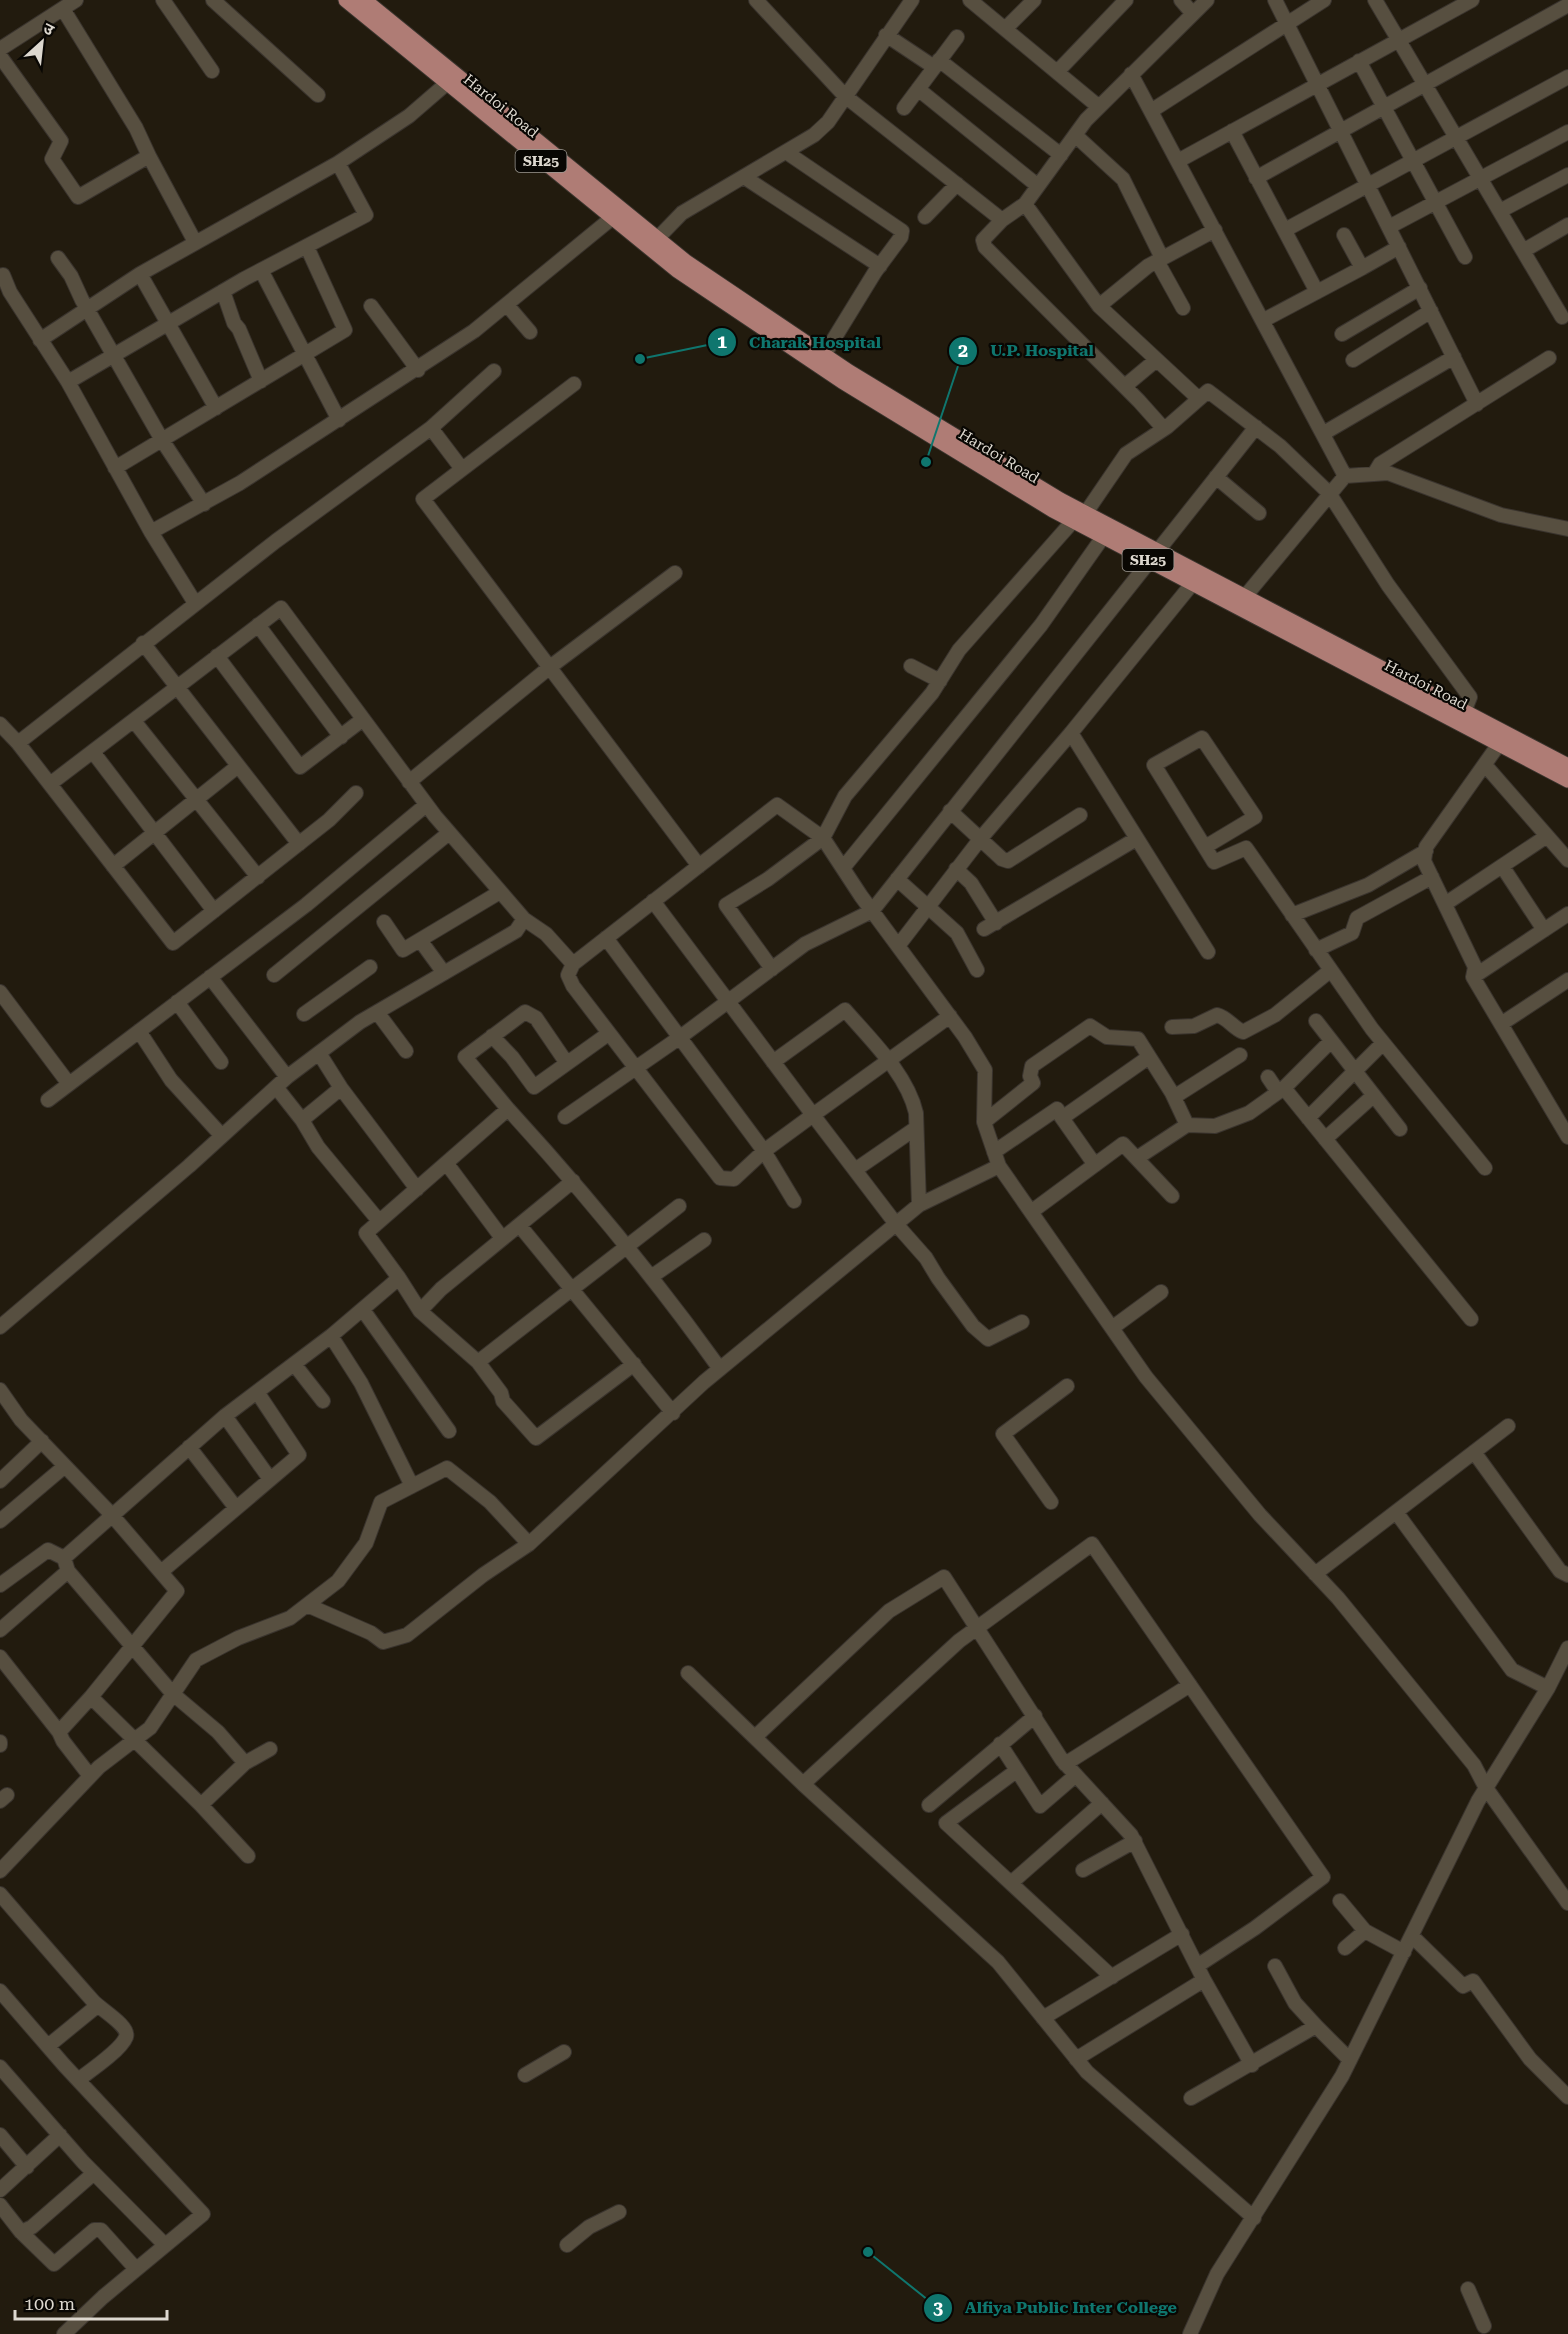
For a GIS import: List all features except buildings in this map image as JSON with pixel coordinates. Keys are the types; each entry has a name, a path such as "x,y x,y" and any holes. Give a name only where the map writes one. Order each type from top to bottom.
{"main road":[{"name":"Hardoi Road","path":"346,0 446,84 468,94 652,243 677,270 842,381 1079,517 1154,557 1503,739 1568,766"},
{"name":"Hardoi Road","path":"364,0 468,94 612,218 686,262 824,355 1079,517 1103,537 1154,557 1192,584 1240,602 1464,712 1568,780"}],"street":[{"path":"0,49 76,0"},
{"path":"163,0 212,71"},
{"path":"213,0 318,95"},
{"path":"756,0 845,96 1002,220"},
{"path":"970,0 1098,107"},
{"path":"1005,29 1034,0"},
{"path":"1056,72 1126,0"},
{"path":"1181,0 1193,14"},
{"path":"1164,429 1125,386 985,247 983,240 1002,220 1025,204 1060,154 1098,107 1207,0"},
{"path":"1275,0 1477,404"},
{"path":"1151,111 1324,0"},
{"path":"1375,0 1562,317"},
{"path":"1178,161 1472,0"},
{"path":"652,243 682,213 814,135 828,122 907,2"},
{"path":"1256,178 1568,4"},
{"path":"63,9 136,128 195,243"},
{"path":"886,35 937,64 1060,154"},
{"path":"904,108 957,37"},
{"path":"0,56 61,141 52,159 78,197 149,156"},
{"path":"1359,61 1465,257"},
{"path":"1131,74 1264,320 1345,476"},
{"path":"1285,230 1568,77"},
{"path":"40,340 140,274 338,163 409,116 446,84"},
{"path":"918,89 1038,186"},
{"path":"1232,131 1317,292"},
{"path":"1389,227 1568,132"},
{"path":"1075,135 1123,179 1183,308"},
{"path":"786,152 902,231 901,237 824,355"},
{"path":"68,382 223,291 366,215 338,163"},
{"path":"1500,211 1568,175"},
{"path":"744,177 880,266"},
{"path":"925,217 957,184"},
{"path":"1025,204 1099,306 1155,361 1199,399"},
{"path":"151,532 204,504 418,370 507,305 612,218"},
{"path":"1523,251 1568,225"},
{"path":"1099,306 1159,260 1215,230"},
{"path":"1344,234 1362,268"},
{"path":"115,468 345,330 307,246"},
{"path":"1264,320 1399,247"},
{"path":"58,258 71,276 162,440 204,504"},
{"path":"261,270 303,356 339,420"},
{"path":"140,274 216,408"},
{"path":"3,275 10,292 68,382 151,532 195,603"},
{"path":"1342,334 1419,288"},
{"path":"223,291 234,323 239,328 261,381"},
{"path":"507,305 530,332"},
{"path":"371,306 418,370"},
{"path":"1353,360 1431,311"},
{"path":"1323,433 1454,357"},
{"path":"1374,474 1380,464 1549,358"},
{"path":"1125,386 1155,361"},
{"path":"18,742 195,603 431,428 494,371"},
{"path":"574,384 423,499 699,866"},
{"path":"772,969 726,905 768,879 823,838 845,796 940,681 958,650 1079,517 1126,454 1164,429 1208,391 1280,446 1329,493 1388,585 1470,697 1464,712"},
{"path":"431,428 462,469"},
{"path":"565,1117 679,1038 805,944 872,910 1256,428"},
{"path":"1240,602 1345,476 1388,473 1500,515 1568,529"},
{"path":"1216,477 1260,513"},
{"path":"843,868 1041,625 1103,537"},
{"path":"409,782 550,667 675,573"},
{"path":"898,946 981,838 1071,733 1192,584"},
{"path":"50,784 281,608 362,720 449,833 524,919 546,934 573,963"},
{"path":"258,625 341,736"},
{"path":"143,643 299,844"},
{"path":"218,656 300,767 362,720"},
{"path":"911,666 940,681"},
{"path":"134,721 258,877"},
{"path":"0,724 18,742 173,943 329,820 356,793"},
{"path":"1071,733 1208,952"},
{"path":"1205,847 1256,817 1202,738 1154,765 1205,847 1214,861 1246,848 1383,1043 1485,1168"},
{"path":"1503,739 1426,847 1424,861 1475,967 1473,977 1568,1137"},
{"path":"93,752 214,911"},
{"path":"1485,765 1568,860"},
{"path":"113,866 238,766"},
{"path":"48,1100 306,905 426,805"},
{"path":"950,1016 764,1151 735,1179 720,1178 608,1034 573,986 568,975 573,963 777,805 823,838 872,910 950,1016 985,1070 984,1122 999,1166 1146,1377 1260,1515 1316,1574 1474,1765 1486,1788 1568,1903"},
{"path":"950,811 1002,859 1008,861 1080,815"},
{"path":"274,975 449,833"},
{"path":"1445,904 1547,836"},
{"path":"956,869 971,884 990,926 1136,839"},
{"path":"1292,915 1368,885 1426,851"},
{"path":"1502,866 1544,930"},
{"path":"1316,950 1352,933 1357,918 1432,877"},
{"path":"897,879 931,906 957,933 977,970"},
{"path":"384,922 403,950 500,892"},
{"path":"653,901 727,1003 896,1224 926,1258 973,1326 988,1340 1022,1322"},
{"path":"1473,977 1568,914"},
{"path":"0,1327 287,1077 377,1012 516,931 524,919"},
{"path":"606,938 764,1151 794,1201"},
{"path":"420,940 444,973"},
{"path":"304,1014 370,968"},
{"path":"1172,1027 1194,1026 1217,1015 1225,1018 1233,1028 1243,1032 1275,1015 1331,970"},
{"path":"210,977 287,1077"},
{"path":"1501,1024 1568,980"},
{"path":"0,992 69,1084"},
{"path":"177,1002 221,1062"},
{"path":"773,1062 845,1010 888,1060 913,1100 919,1204"},
{"path":"377,1012 406,1051"},
{"path":"566,1062 536,1018 525,1012 465,1057 627,1246 720,1369"},
{"path":"1316,1021 1330,1042 1400,1129"},
{"path":"984,1122 1033,1083 1030,1076 1032,1066 1090,1026 1107,1037 1138,1039 1174,1097 1188,1125"},
{"path":"139,1031 171,1080 222,1136"},
{"path":"492,1036 512,1057 534,1087 608,1034"},
{"path":"1137,1158 1188,1125 1215,1126 1249,1113 1281,1090 1330,1042"},
{"path":"1308,1118 1383,1043"},
{"path":"319,1053 341,1088 417,1189"},
{"path":"1174,1097 1240,1055"},
{"path":"1062,1118 1149,1057"},
{"path":"1268,1077 1308,1118 1472,1319"},
{"path":"276,1087 302,1120 318,1147 379,1221"},
{"path":"302,1120 341,1088"},
{"path":"1325,1139 1373,1096"},
{"path":"994,1152 1057,1108 1095,1165"},
{"path":"508,1109 366,1233 420,1311 478,1362 501,1393 503,1401 536,1438 634,1364"},
{"path":"855,1170 916,1128"},
{"path":"1031,1212 1123,1144 1172,1196"},
{"path":"447,1164 502,1238"},
{"path":"307,1605 371,1633 383,1642 407,1635 460,1593 529,1544 720,1369 919,1204 999,1166"},
{"path":"420,1311 441,1289 573,1181"},
{"path":"478,1362 679,1206"},
{"path":"520,1226 673,1413"},
{"path":"651,1277 704,1240"},
{"path":"0,1630 66,1565 111,1514 225,1416 331,1336 399,1278"},
{"path":"1113,1328 1161,1292"},
{"path":"363,1310 449,1431"},
{"path":"331,1336 361,1383 412,1486"},
{"path":"294,1364 323,1401"},
{"path":"1051,1502 1003,1434 1067,1386"},
{"path":"0,1390 12,1407 111,1514 177,1591 91,1697 59,1732"},
{"path":"161,1572 299,1455 257,1392"},
{"path":"0,1415 12,1407"},
{"path":"225,1416 270,1479"},
{"path":"1316,1574 1508,1426"},
{"path":"0,1481 42,1441"},
{"path":"189,1448 236,1508"},
{"path":"1474,1452 1560,1571 1568,1575"},
{"path":"0,1521 65,1466"},
{"path":"0,1871 90,1776 150,1728 196,1660 238,1638 290,1618 338,1581 366,1542 381,1502 447,1468 489,1502 529,1544"},
{"path":"1396,1512 1512,1670 1548,1688"},
{"path":"803,1784 911,1682 977,1628 1092,1544 1323,1877 1255,1928 1197,1966"},
{"path":"0,1585 48,1550 66,1565 173,1694 218,1732 244,1763"},
{"path":"755,1737 889,1611 944,1576 1065,1764 1135,1841 1204,1980 1252,2065"},
{"path":"1190,2334 1217,2274 1254,2218 1350,2060 1486,1788 1548,1688 1568,1648"},
{"path":"0,1657 59,1732 63,1741 90,1776"},
{"path":"688,1673 803,1784 998,1962 1087,2072 1254,2218"},
{"path":"1065,1764 1190,1685"},
{"path":"91,1697 201,1805 248,1856"},
{"path":"929,1804 1035,1716"},
{"path":"1000,1744 1040,1806 1076,1775"},
{"path":"201,1805 244,1763 270,1749"},
{"path":"1016,1771 946,1823 1112,1977"},
{"path":"1011,1883 1102,1803"},
{"path":"1083,1870 1135,1841"},
{"path":"0,1894 97,2006 121,2024 126,2037 78,2080"},
{"path":"1340,1901 1365,1931 1404,1952"},
{"path":"1345,1948 1365,1931"},
{"path":"1043,2018 1182,1934"},
{"path":"1412,1936 1463,1986 1473,1982 1530,2060 1568,2097"},
{"path":"1275,1966 1295,2003 1350,2060"},
{"path":"1076,2059 1204,1980"},
{"path":"0,1991 78,2080 203,2214 136,2269 64,2334"},
{"path":"48,2046 97,2006"},
{"path":"1191,2098 1252,2065 1316,2026"},
{"path":"525,2075 564,2052"},
{"path":"0,2067 94,2173 165,2246"},
{"path":"0,2135 27,2167"},
{"path":"0,2190 60,2135"},
{"path":"21,2232 32,2227 94,2173"},
{"path":"0,2205 21,2232 54,2264 94,2230 101,2230 136,2269"},
{"path":"567,2245 589,2227 619,2212"},
{"path":"1468,2289 1484,2326"}],"place":[{"name":"Charak Hospital","path":"640,359"},
{"name":"U.P. Hospital","path":"926,462"},
{"name":"Alfiya Public Inter College","path":"868,2252"}]}
